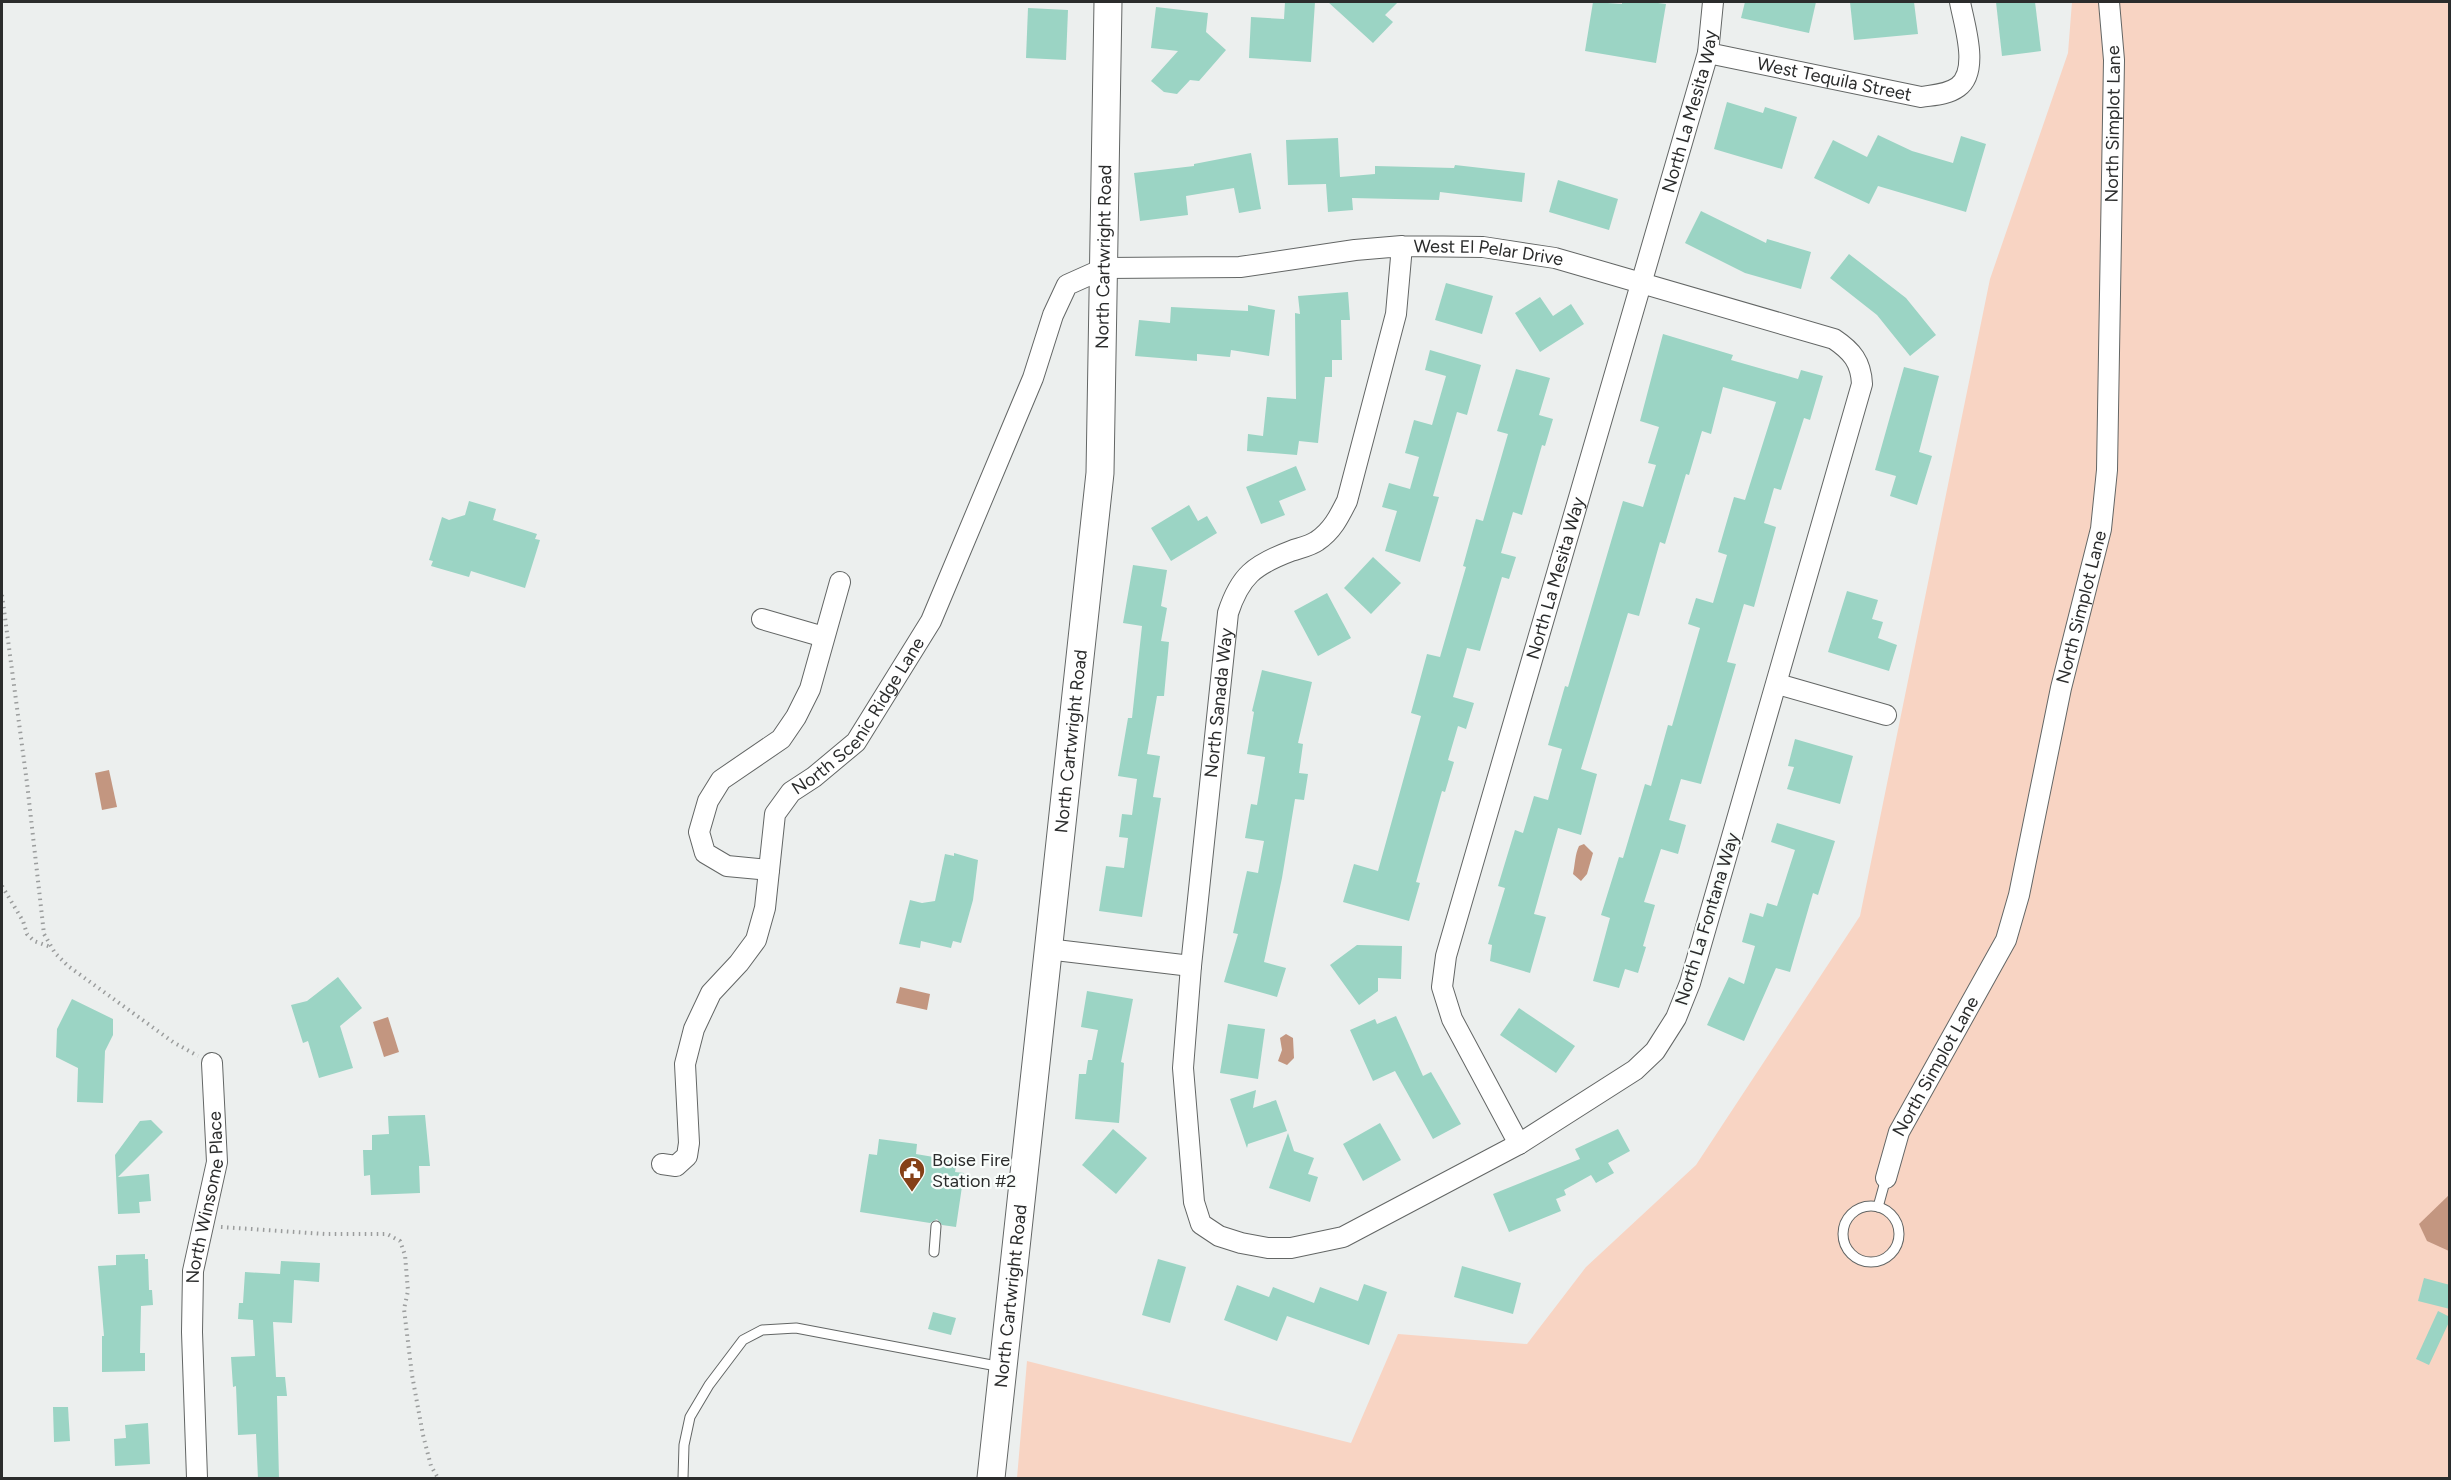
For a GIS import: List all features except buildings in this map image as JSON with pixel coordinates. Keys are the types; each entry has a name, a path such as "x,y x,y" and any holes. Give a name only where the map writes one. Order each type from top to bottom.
{"street":[{"name":"North Cartwright Road","path":"991,1479 1100,473 1105,268 1107,2"},
{"name":"North La Mesita Way","path":"1519,1144 1452,1019 1442,987 1446,956 1708,53 1713,2"},
{"name":"West Tequila Street","path":"1708,53 1921,97 1943,94 1959,87 1967,71 1970,55 1960,2"},
{"name":"North Simplot Lane","path":"1886,1178 1899,1132 2006,940 2019,895 2061,688 2101,529 2107,470 2114,72 2109,2"},
{"name":"West El Pelar Drive","path":"1105,268 1240,267 1355,250 1402,246 1494,248 1556,258 1834,339 1847,347 1856,357"},
{"name":"North Sanada Way","path":"1200,1224 1194,1202 1182,1068 1228,613 1236,589 1253,569 1283,554 1316,542 1336,524 1347,501 1396,314 1402,246"},
{"name":"North Scenic Ridge Lane","path":"662,1164 676,1166 687,1156 689,1143 685,1064 694,1029 711,993 739,963 756,940 765,908 775,814 791,792 814,777 856,742 932,621 1033,378 1053,315 1067,285 1105,268"},
{"name":"North La Fontana Way","path":"1200,1224 1219,1236 1241,1244 1291,1248 1343,1237 1519,1144 1635,1070 1655,1051 1676,1018 1690,983 1778,684 1862,384 1861,369 1856,357"},
{"path":"769,870 727,866 705,853 699,832 708,801 721,780 780,739 796,717 810,688 840,582"},
{"path":"762,619 824,637"},
{"path":"1778,684 1887,715"},
{"path":"1047,949 1191,966"},
{"name":"North Winsome Place","path":"197,1479 192,1332 193,1271 217,1162 212,1063"}],"lane":[{"path":"1878,1207 1886,1178"},
{"path":"1878,1207 1893,1217 1899,1234 1893,1251 1877,1261 1859,1259 1846,1246 1843,1229 1846,1220 1860,1208 1878,1207"},
{"path":"934,1252 936,1226"},
{"path":"683,1479 684,1445 690,1417 709,1385 743,1340 762,1330 796,1328 1002,1368"}],"path":[{"path":"2,596 44,934 68,966 77,973 173,1042 212,1063"},
{"path":"2,886 23,921 27,934 34,941 52,947"},
{"path":"202,1228 325,1234 387,1234 400,1241 405,1255 408,1291 404,1309 412,1374 423,1435 431,1466 438,1479"}],"shaded area":[{"path":"2072,2 2449,2 2449,1478 1017,1478 1027,1361 1351,1443 1398,1334 1527,1344 1586,1267 1696,1165 1860,916 1990,279 2068,53"},
{"path":"109,770 117,807 102,810 95,773"},
{"path":"1584,844 1593,853 1587,874 1581,881 1573,874 1579,846"},
{"path":"900,987 930,994 927,1010 896,1003"},
{"path":"388,1017 399,1052 384,1057 373,1022"},
{"path":"1286,1034 1293,1038 1294,1058 1287,1065 1278,1061 1282,1050 1280,1038"},
{"path":"2449,1195 2449,1251 2427,1241 2419,1224"}],"place":[{"name":"Boise Fire Station #2","path":"912,1193"}]}
